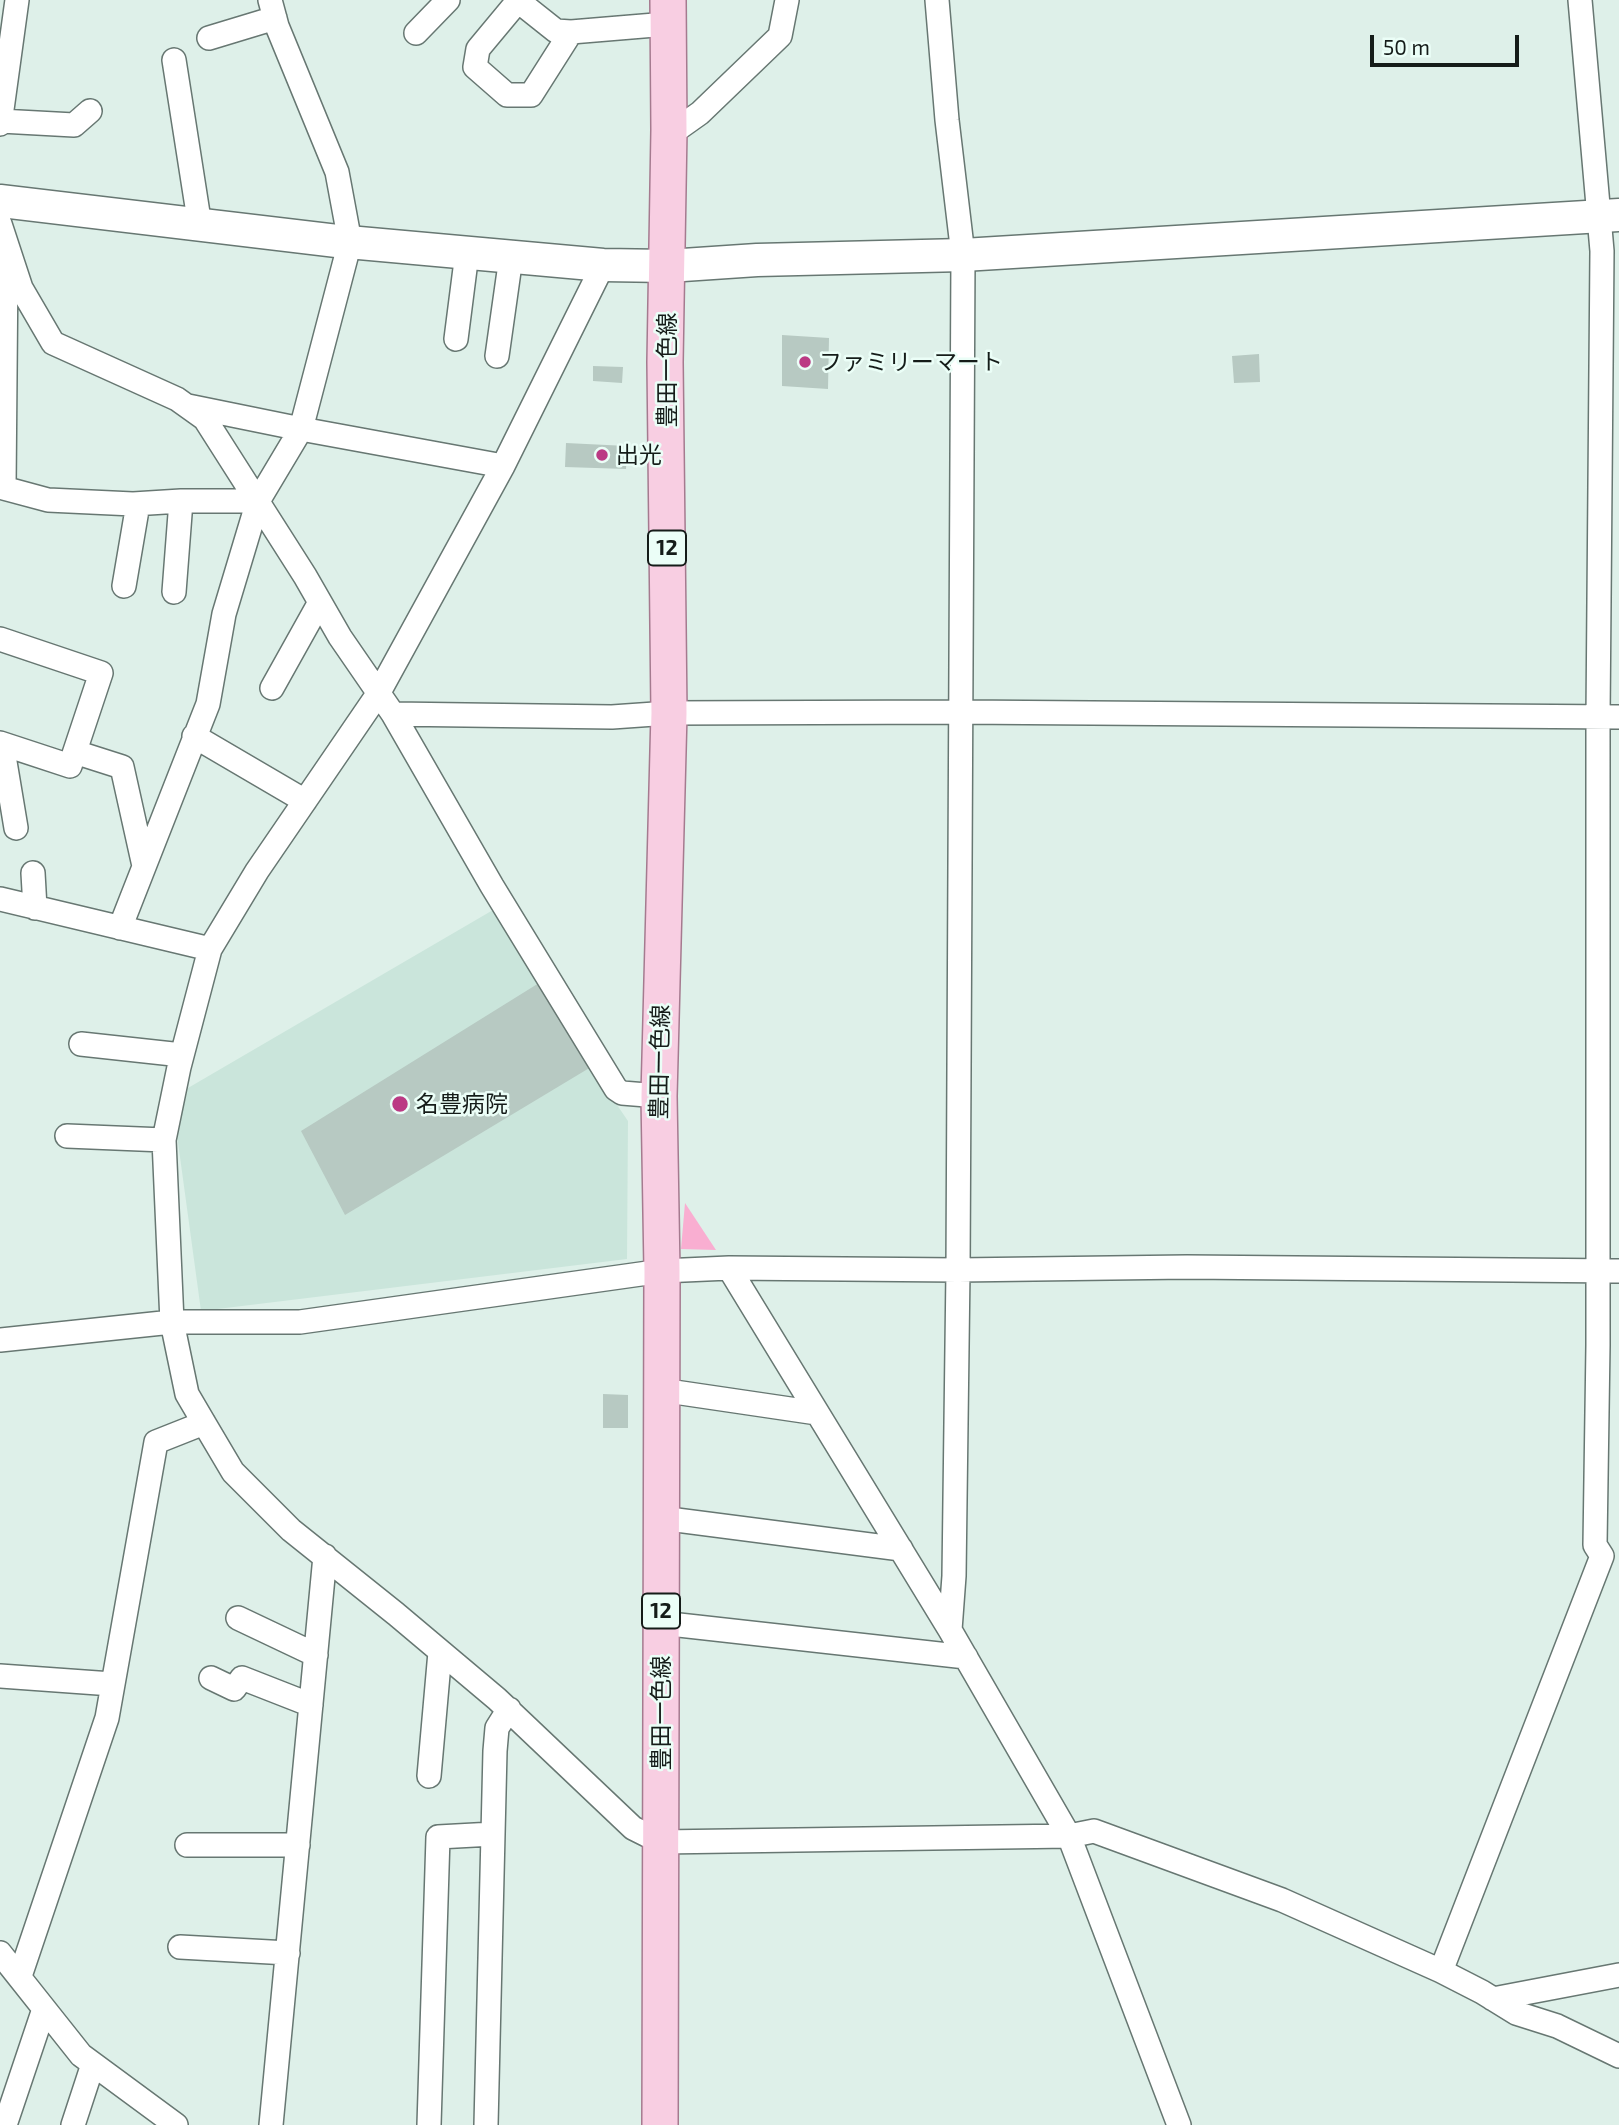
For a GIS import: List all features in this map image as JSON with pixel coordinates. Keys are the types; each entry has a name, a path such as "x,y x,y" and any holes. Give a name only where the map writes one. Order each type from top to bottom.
{"main road":[{"name":"豊田一色線","path":"660,2125 662,1271 659,1096 669,713 665,362 668,266 668,12"}],"street":[{"path":"416,33 448,0"},
{"path":"571,32 531,95 507,95 475,67 478,50 518,0 556,32 571,32 668,12"},
{"path":"669,135 701,113 780,36 787,0"},
{"path":"937,0 947,120 963,255 958,1270 954,1576 950,1630"},
{"path":"1441,1971 1610,1557 1595,1545 1608,1271 1608,717 1602,265 1609,215 1580,0"},
{"path":"11,2 0,122 74,125 90,111"},
{"path":"120,928 208,704 224,614 258,501 301,429 350,242 337,172 273,9 208,38"},
{"path":"174,60 200,226"},
{"path":"0,201 350,242 603,265 668,266 757,260 963,255 1609,215"},
{"path":"3,233 21,288 52,343 177,399 205,419 340,637 393,714 492,886 616,1089 622,1093 659,1096"},
{"path":"3,233 2,488 48,500 138,504 258,501"},
{"path":"456,339 467,253"},
{"path":"497,356 511,257"},
{"path":"603,265 503,466 378,694 257,871 210,949 182,1055 164,1140 172,1322 187,1394 233,1472 291,1530 509,1709 633,1828 661,1842 1069,1836 1094,1831 1260,1891 1441,1971 1516,2013 1557,2026 1619,2056"},
{"path":"185,405 503,466"},
{"path":"174,592 181,501"},
{"path":"124,586 138,504"},
{"path":"272,688 320,602"},
{"path":"0,639 101,673 70,766 1,744 16,828"},
{"path":"393,714 612,717 669,713 960,712 1608,717"},
{"path":"194,736 304,801"},
{"path":"75,752 122,767 144,866"},
{"path":"33,873 35,908"},
{"path":"0,900 210,949"},
{"path":"81,1044 182,1055"},
{"path":"67,1136 164,1140"},
{"path":"0,1340 172,1322 300,1322 662,1271 729,1268 958,1270 1187,1267 1608,1271"},
{"path":"729,1268 950,1630 1069,1836 1179,2125"},
{"path":"661,1390 817,1413"},
{"path":"20,1976 107,1718 156,1443 204,1423"},
{"path":"661,1518 901,1549"},
{"path":"271,2125 325,1556"},
{"path":"238,1618 316,1655"},
{"path":"661,1623 966,1657"},
{"path":"429,1776 440,1652"},
{"path":"0,1676 113,1684"},
{"path":"211,1678 234,1689 242,1678 311,1705"},
{"path":"486,2125 497,1728 509,1709"},
{"path":"429,2125 438,1838 493,1834"},
{"path":"187,1845 298,1845"},
{"path":"180,1947 288,1953"},
{"path":"0,1953 81,2055 149,2116 176,2125"},
{"path":"1493,1999 1619,1975"},
{"path":"5,2125 44,2009"},
{"path":"73,2125 93,2064"}],"shaded area":[{"name":"名豊病院","path":"493,910 628,1121 627,1259 201,1311 177,1135 188,1088"},
{"path":"685,1203 716,1250 681,1249"}],"building":[{"name":"ファミリーマート","path":"782,335 829,338 828,389 782,386"},
{"path":"1259,354 1260,382 1234,383 1232,356"},
{"path":"593,366 623,367 622,383 593,381"},
{"path":"566,443 627,446 626,469 565,467"},
{"path":"539,983 591,1067 345,1215 301,1131"},
{"path":"603,1394 628,1395 628,1428 603,1428"}],"place":[{"name":"ファミリーマート","path":"805,362"},
{"name":"出光","path":"602,455"},
{"name":"名豊病院","path":"400,1104"}]}
